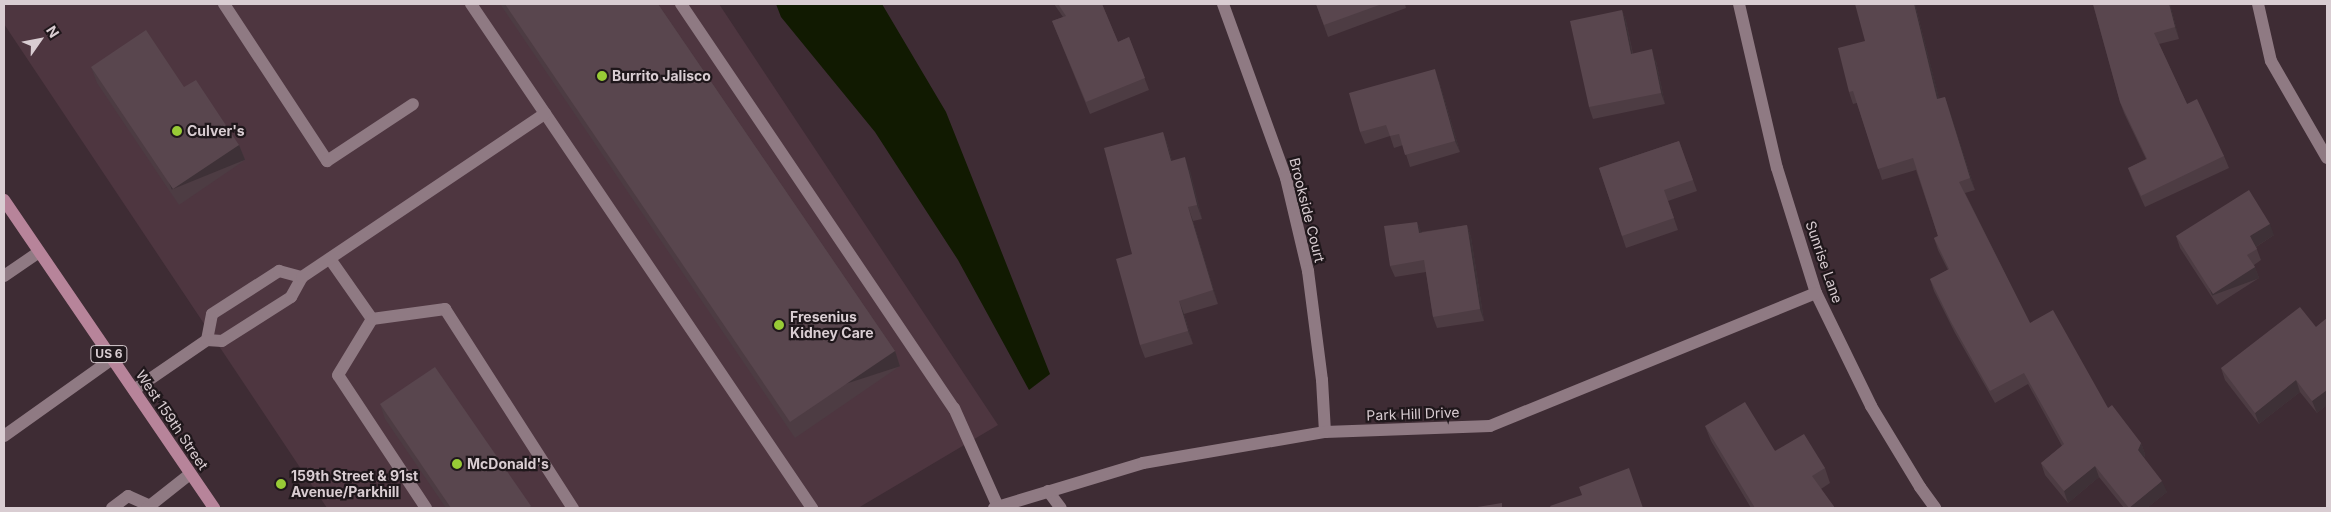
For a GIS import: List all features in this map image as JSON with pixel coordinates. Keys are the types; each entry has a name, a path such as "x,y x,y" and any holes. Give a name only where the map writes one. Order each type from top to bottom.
{"main road":[{"name":"West 159th Street","path":"4,200 214,508"}],"street":[{"path":"224,4 327,160 413,104"},
{"path":"471,4 812,508"},
{"path":"681,4 954,408 996,508"},
{"name":"Brookside Court","path":"1223,4 1286,178 1308,270 1322,380 1325,432"},
{"name":"Sunrise Lane","path":"1739,4 1777,168 1816,294 1871,406 1920,487 1935,508"},
{"path":"2258,4 2271,61 2327,158"},
{"path":"134,390 207,340 222,340 291,297 302,277 545,114"},
{"path":"4,276 39,252"},
{"path":"330,258 372,319"},
{"path":"207,340 212,314 279,271 302,277"},
{"name":"Park Hill Drive","path":"996,508 1143,463 1325,432 1490,426 1816,294"},
{"path":"372,319 445,309 573,508"},
{"path":"372,319 338,375 426,508"},
{"path":"4,436 112,359"},
{"path":"112,508 128,496 148,507 190,474"},
{"path":"1048,491 1061,508"}],"shaded area":[{"path":"4,4 719,4 998,425 858,508 327,508 4,24"},
{"path":"776,4 882,4 946,112 1050,374 1029,390 958,260 875,132 781,17"}],"building":[{"path":"505,4 658,4 895,351 790,422"},
{"path":"1058,4 1102,4 1118,42 1129,37 1145,78 1086,102 1052,21 1066,16"},
{"path":"1316,4 1382,4 1324,25"},
{"path":"1855,4 1914,4 1937,99 1945,97 1970,178 1959,182 2030,323 2053,310 2108,408 2112,405 2141,443 2138,450 2162,481 2129,508 2095,466 2064,491 2041,463 2064,444 2024,373 1990,391 1951,322 1930,279 1949,269 1934,238 1938,236 1913,158 1878,169 1853,91 1849,92 1838,48 1865,41"},
{"path":"2093,4 2169,4 2175,27 2154,33 2187,104 2197,99 2224,156 2141,196 2128,168 2147,159 2120,102"},
{"path":"1622,10 1631,54 1652,49 1661,93 1589,107 1570,21"},
{"name":"Culver's","path":"146,30 184,87 196,80 239,145 173,189 91,67"},
{"path":"1435,69 1455,141 1405,155 1399,134 1390,136 1386,125 1360,132 1349,93"},
{"path":"1163,132 1171,161 1185,157 1197,205 1188,207 1213,290 1179,301 1188,331 1140,345 1116,259 1132,254 1104,148"},
{"path":"1679,141 1693,180 1664,190 1674,218 1622,236 1599,168"},
{"path":"2249,190 2270,224 2250,236 2257,249 2247,255 2255,267 2213,294 2176,236"},
{"path":"1417,222 1419,233 1467,225 1480,309 1433,317 1424,260 1390,266 1384,226"},
{"path":"2300,307 2316,327 2327,318 2327,390 2312,401 2296,380 2255,413 2221,368"},
{"name":"McDonald's","path":"435,367 531,506 528,508 451,508 380,404"},
{"path":"1745,402 1775,451 1804,434 1825,468 1812,476 1835,508 1755,508 1705,426"},
{"path":"1629,468 1643,508 1551,508 1550,506 1582,495 1579,487"},
{"path":"1502,503 1502,508 1471,508"}],"place":[{"name":"Burrito Jalisco","path":"602,76"},
{"name":"Culver's","path":"177,131"},
{"name":"Fresenius Kidney Care","path":"779,325"},
{"name":"McDonald's","path":"457,464"},
{"name":"159th Street & 91st Avenue/Parkhill","path":"281,484"}]}
